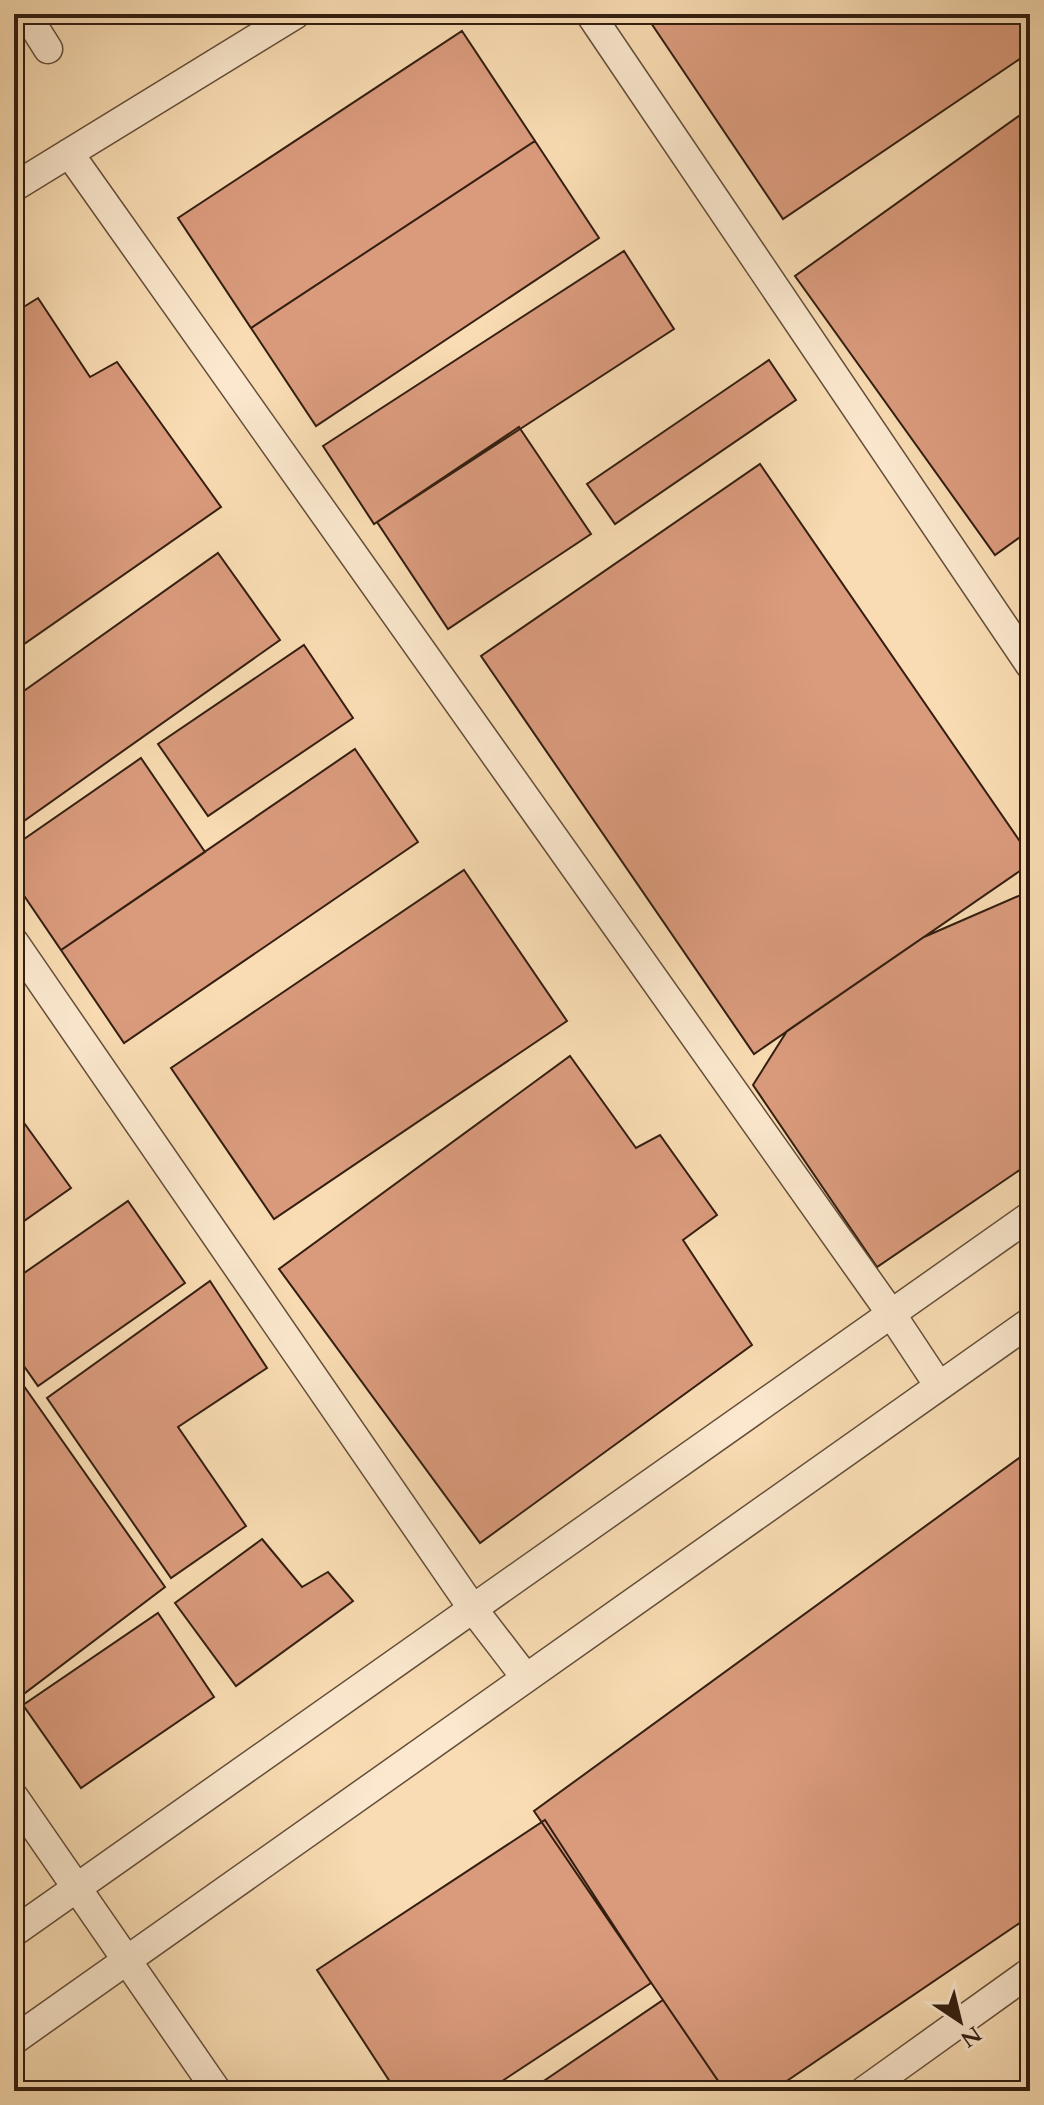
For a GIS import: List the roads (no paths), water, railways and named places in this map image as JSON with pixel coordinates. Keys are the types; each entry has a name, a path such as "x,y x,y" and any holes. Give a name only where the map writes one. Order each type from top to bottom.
{"street":[{"path":"26,14 48,49"},
{"path":"14,187 296,14"},
{"path":"590,14 1030,665"},
{"path":"69,153 892,1315 939,1386"},
{"path":"14,942 473,1609 526,1678"},
{"path":"14,1932 1030,1216"},
{"path":"14,2040 1030,1322"},
{"path":"14,1797 217,2091"},
{"path":"864,2091 1030,1972"}]}
